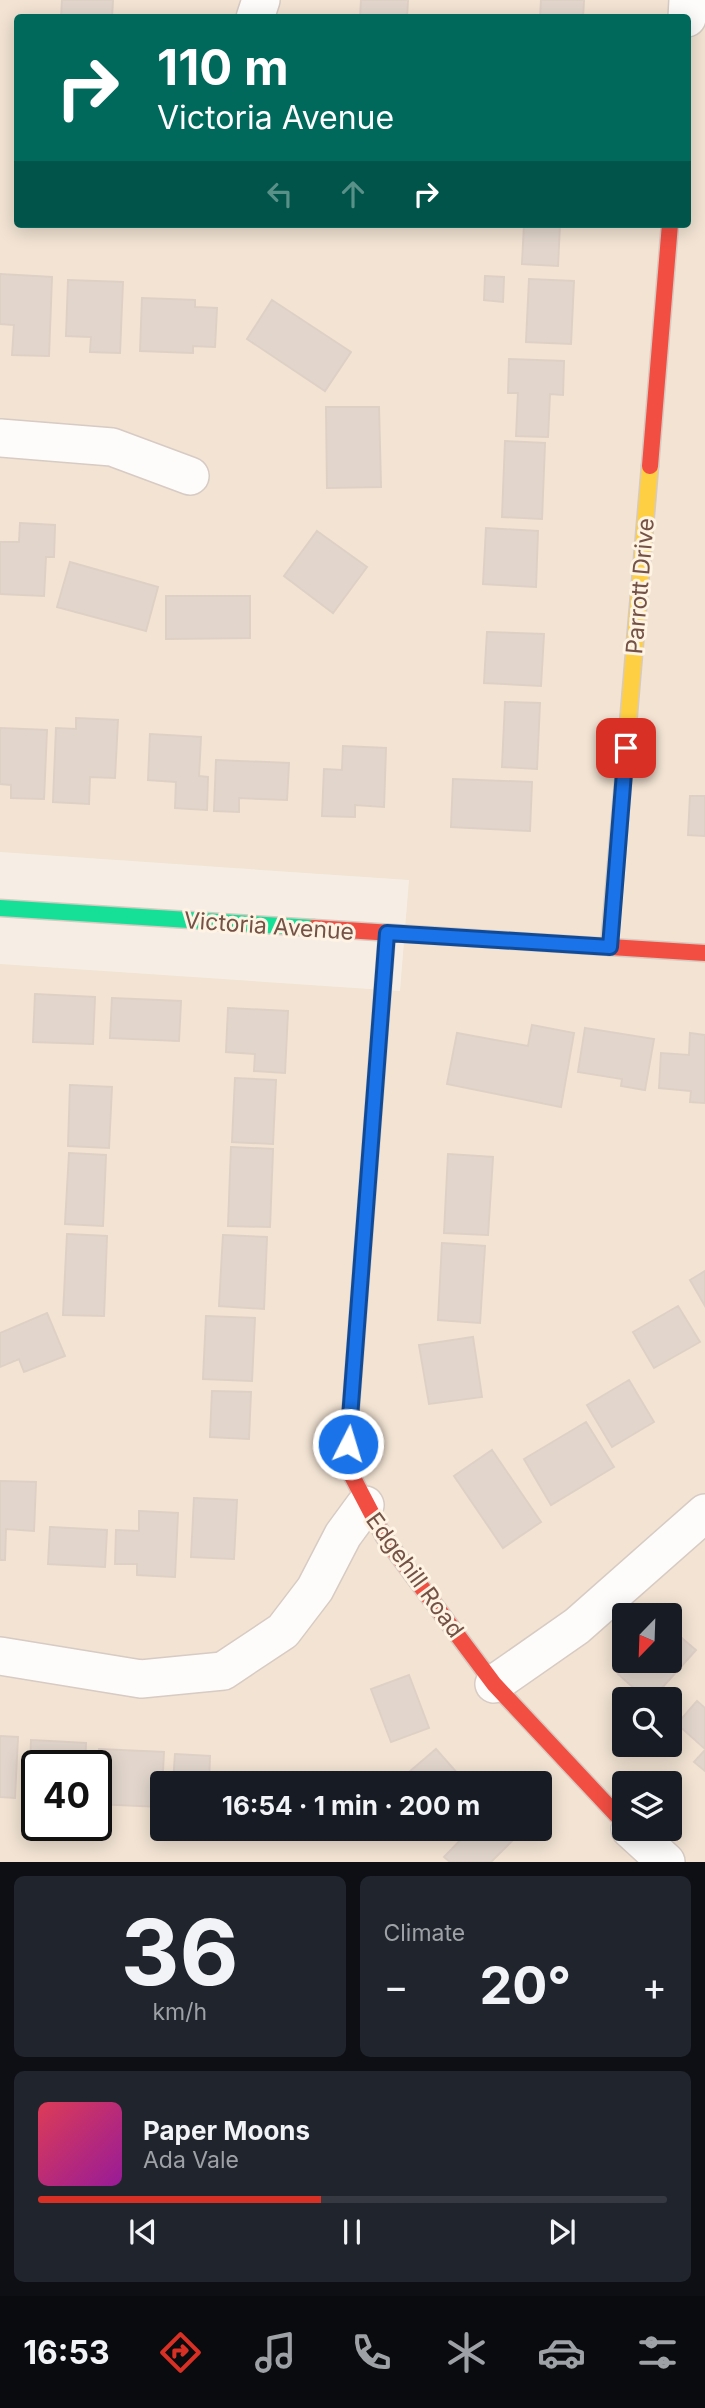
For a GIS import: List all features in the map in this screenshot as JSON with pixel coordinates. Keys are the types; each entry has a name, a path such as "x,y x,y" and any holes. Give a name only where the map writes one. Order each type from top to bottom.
{"street":[{"name":"Parrott Drive","path":"610,947 670,228"},
{"path":"0,438 112,447 190,475"},
{"name":"Victoria Avenue","path":"0,908 705,953"},
{"name":"Edgehill Road","path":"387,933 348,1444 352,1476 384,1537 495,1684 612,1810"},
{"path":"0,1656 141,1679 223,1671 283,1631 315,1589 343,1535 365,1505"},
{"path":"495,1684 577,1626 705,1513"},
{"path":"643,1841 666,1862"}],"shaded area":[{"path":"0,0 705,0 705,1862 0,1862 0,964 400,991 409,880 0,852"}],"building":[{"path":"62,0 113,0 112,14 61,14"},
{"path":"361,0 408,0 407,14 360,14"},
{"path":"541,0 584,0 583,14 540,14"},
{"path":"524,228 560,228 558,266 522,264"},
{"path":"0,274 52,277 49,356 12,355 14,325 0,324"},
{"path":"485,276 504,277 503,302 484,300"},
{"path":"529,279 574,281 571,344 526,342"},
{"path":"68,280 123,282 120,353 90,352 91,337 66,336"},
{"path":"142,298 195,300 195,307 217,308 215,347 193,346 193,353 140,351"},
{"path":"272,300 351,352 325,391 247,339"},
{"path":"509,359 564,361 563,395 550,394 548,437 516,436 518,393 508,393"},
{"path":"326,407 379,407 381,487 327,488"},
{"path":"505,441 545,443 542,519 502,517"},
{"path":"20,523 55,525 54,557 46,557 44,596 0,594 0,542 19,542"},
{"path":"486,528 538,531 536,587 483,584"},
{"path":"317,531 367,567 333,613 284,576"},
{"path":"70,562 158,587 146,631 57,607"},
{"path":"166,596 250,596 250,638 166,639"},
{"path":"487,632 544,634 541,686 484,683"},
{"path":"505,702 540,703 537,769 502,767"},
{"path":"76,718 118,720 115,778 90,777 89,804 53,802 56,728 76,729"},
{"path":"0,728 47,730 44,799 11,798 11,785 0,784"},
{"path":"150,734 201,737 199,776 208,777 207,810 175,808 176,782 148,780"},
{"path":"343,746 386,748 384,807 355,805 355,817 322,816 324,769 342,770"},
{"path":"216,760 289,763 287,800 239,798 239,812 214,811"},
{"path":"453,779 532,782 530,831 451,827"},
{"path":"690,796 705,796 705,836 688,835"},
{"path":"35,994 95,997 93,1044 33,1042"},
{"path":"112,998 181,1001 179,1041 110,1038"},
{"path":"228,1008 288,1011 285,1073 254,1071 255,1054 226,1052"},
{"path":"532,1025 574,1033 561,1107 447,1084 457,1033 528,1046"},
{"path":"585,1028 654,1039 645,1090 621,1086 622,1079 578,1072"},
{"path":"690,1033 705,1035 705,1103 690,1102 691,1091 659,1088 661,1053 689,1055"},
{"path":"235,1078 276,1080 273,1144 232,1142"},
{"path":"70,1085 112,1087 109,1148 68,1146"},
{"path":"231,1147 273,1149 270,1227 228,1226"},
{"path":"69,1153 106,1155 103,1226 65,1224"},
{"path":"448,1154 493,1157 488,1235 444,1233"},
{"path":"67,1234 107,1236 104,1316 63,1315"},
{"path":"223,1235 267,1237 264,1309 219,1306"},
{"path":"442,1243 485,1246 480,1323 438,1320"},
{"path":"705,1271 705,1306 690,1280"},
{"path":"678,1306 700,1342 654,1368 633,1332"},
{"path":"47,1313 65,1356 24,1372 19,1359 0,1367 0,1333"},
{"path":"206,1316 255,1318 252,1381 203,1379"},
{"path":"473,1337 482,1397 429,1404 419,1345"},
{"path":"629,1380 654,1422 612,1447 587,1405"},
{"path":"212,1391 251,1392 249,1439 210,1437"},
{"path":"586,1422 614,1467 551,1505 524,1459"},
{"path":"492,1450 541,1522 503,1548 454,1476"},
{"path":"0,1481 36,1482 34,1531 6,1529 5,1560 0,1560"},
{"path":"194,1498 237,1500 234,1559 191,1557"},
{"path":"139,1511 178,1513 175,1577 137,1575 137,1564 115,1564 116,1530 139,1531"},
{"path":"50,1527 107,1530 105,1567 48,1564"},
{"path":"682,1638 696,1650 682,1666"},
{"path":"675,1673 663,1687 633,1687 618,1674"},
{"path":"409,1675 429,1728 391,1742 371,1689"},
{"path":"697,1701 705,1708 705,1749 682,1728 682,1718"},
{"path":"0,1736 18,1737 15,1798 0,1797"},
{"path":"31,1740 86,1743 86,1750 31,1750"},
{"path":"99,1749 164,1752 163,1771 150,1771 150,1806 112,1805 112,1750"},
{"path":"436,1749 455,1771 410,1771"},
{"path":"705,1750 705,1771 694,1762"},
{"path":"175,1754 210,1756 209,1771 174,1771"},
{"path":"459,1841 512,1841 491,1862 450,1862 444,1857"}],"traffic: fast":[{"path":"0,908 314,928"}],"traffic: slow":[{"path":"609,947 650,466"},
{"path":"351,1405 387,933"}],"traffic: jam":[{"path":"650,466 670,228"},
{"path":"314,928 705,953"},
{"path":"351,1405 348,1444 352,1476 384,1537 494,1684 612,1810"}],"route":[{"path":"348,1444 387,933 610,947 626,748"}]}
